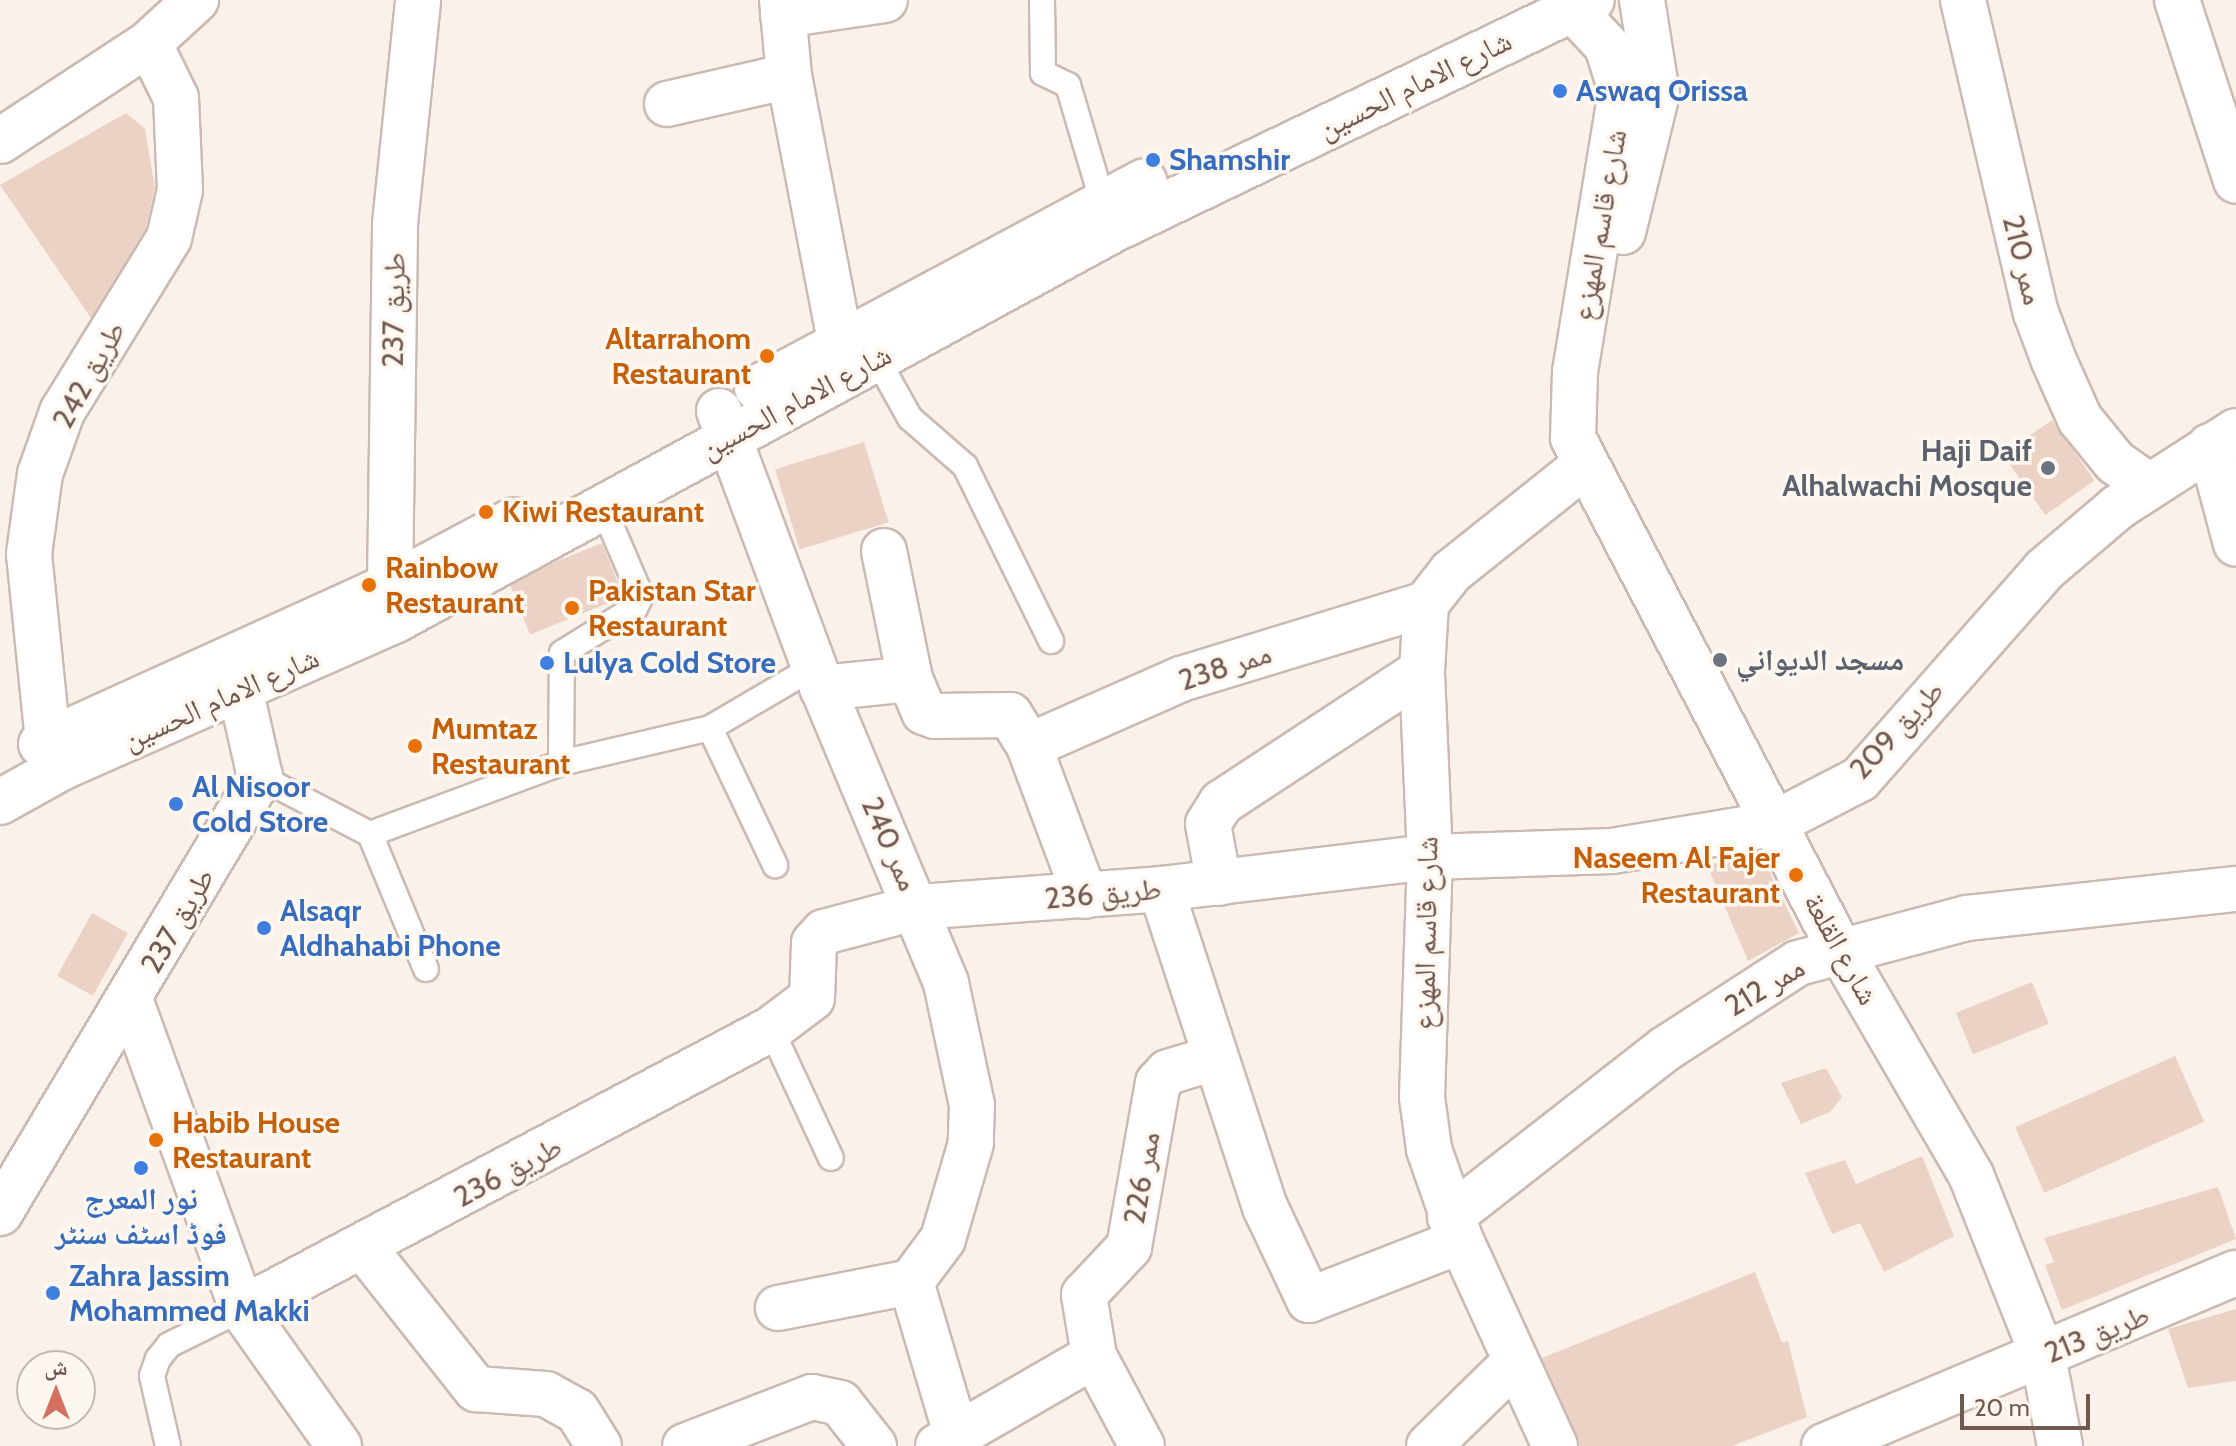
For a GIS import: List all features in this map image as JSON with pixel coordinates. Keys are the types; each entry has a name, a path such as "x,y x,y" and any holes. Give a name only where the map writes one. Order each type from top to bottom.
{"street":[{"path":"0,141 149,43 196,0"},
{"name":"طريق 237","path":"393,603 395,224 418,0"},
{"path":"843,358 789,76 782,7 885,0"},
{"name":"شارع الامام الحسين","path":"393,603 1107,216 1521,0"},
{"name":"شارع قاسم المهزع","path":"1584,466 1595,440 1619,247 1655,116 1657,72 1642,0"},
{"name":"ممر 210","path":"1963,0 2045,337 2080,419 2115,462 2149,486"},
{"path":"2177,0 2236,181"},
{"name":"شارع الامام الحسين","path":"1107,216 1581,2"},
{"name":"شارع قاسم المهزع","path":"1581,2 1607,46 1621,91 1571,396 1573,438 1584,466"},
{"name":"طريق 242","path":"56,754 29,554 40,474 62,412 169,238 180,190 176,98 149,43"},
{"path":"667,104 789,76"},
{"name":"شارع الامام الحسين","path":"0,768 56,754 233,678 602,505 725,423"},
{"name":"ممر 240","path":"725,423 818,677 918,907 946,983 972,1105 960,1192 943,1239 911,1282"},
{"path":"2223,439 2236,544"},
{"name":"طريق 209","path":"1430,857 1612,851 1773,824 1860,779 2025,589 2149,486 2223,439"},
{"path":"1426,604 1474,552 1584,466"},
{"name":"شارع القلعة","path":"1584,466 1840,950 1971,1175 2043,1356 2060,1446"},
{"path":"884,551 910,679 924,712 1001,712 1029,746 1085,896"},
{"name":"شارع قاسم المهزع","path":"1426,604 1422,671 1430,857 1422,1097 1456,1229 1513,1364 1555,1446"},
{"name":"ممر 238","path":"1029,746 1181,679 1426,604"},
{"path":"1219,883 1208,824 1221,803 1422,671"},
{"path":"818,677 910,679"},
{"path":"233,678 260,777"},
{"name":"شارع الامام الحسين","path":"0,802 56,754"},
{"name":"طريق 237","path":"0,1213 131,1002 260,777"},
{"name":"طريق 236","path":"242,1309 365,1249 771,1029 812,998 814,943 824,932 918,907 1161,889 1430,857"},
{"path":"1161,889 1211,1059 1265,1207 1309,1300 1456,1229"},
{"name":"ممر 212","path":"1456,1229 1665,1049 1798,963 1983,916 2236,889"},
{"name":"طريق 237","path":"131,1002 242,1309 339,1446"},
{"name":"ممر 226","path":"1142,1446 1094,1356 1084,1295 1129,1247 1158,1083 1168,1072 1211,1059"},
{"path":"365,1249 476,1389 546,1394 577,1411 599,1446"},
{"name":"طريق 213","path":"1824,1446 2236,1273"},
{"path":"778,1308 911,1282 947,1438 1094,1356"},
{"path":"1429,1446 1513,1364"},
{"path":"685,1446 812,1397 840,1403 874,1446"}],"lane":[{"path":"1042,0 1043,73 1068,85 1107,216"},
{"path":"843,358 965,466 1051,641"},
{"path":"561,763 562,653 635,608 641,596 602,505"},
{"path":"370,834 561,763 710,728 818,677"},
{"path":"710,728 775,865"},
{"path":"260,777 370,834 426,969"},
{"path":"771,1029 831,1158"},
{"path":"168,1446 152,1376 158,1359 169,1345 242,1309"}],"building":[{"path":"126,113 145,129 155,188 146,228 91,318 0,185"},
{"name":"Haji Daif Alhalwachi Mosque","path":"2052,420 2094,481 2045,515 2003,454"},
{"path":"864,442 889,522 800,550 775,469"},
{"path":"602,543 624,597 530,635 508,581"},
{"path":"1760,852 1799,933 1748,961 1707,865"},
{"path":"92,913 128,933 93,996 57,976"},
{"path":"2032,982 2049,1024 1973,1054 1956,1013"},
{"path":"2175,1056 2204,1122 2044,1193 2015,1127"},
{"path":"1826,1068 1842,1097 1830,1112 1801,1124 1781,1083"},
{"path":"1922,1156 1954,1236 1884,1272 1860,1223 1832,1234 1805,1173 1845,1160 1856,1184"},
{"path":"2218,1187 2236,1239 2062,1310 2045,1265 2054,1262 2044,1238"},
{"path":"1755,1272 1782,1343 1788,1341 1807,1417 1732,1446 1580,1446 1542,1358"},
{"path":"2236,1309 2236,1381 2188,1388 2168,1329"}],"place":[{"name":"Aswaq Orissa","path":"1560,91"},
{"name":"Shamshir","path":"1153,160"},
{"name":"Altarrahom Restaurant","path":"767,356"},
{"name":"Haji Daif Alhalwachi Mosque","path":"2048,468"},
{"name":"Kiwi Restaurant","path":"486,512"},
{"name":"Rainbow Restaurant","path":"369,585"},
{"name":"Pakistan Star Restaurant","path":"572,608"},
{"name":"مسجد الديواني","path":"1720,660"},
{"name":"Lulya Cold Store","path":"547,663"},
{"name":"Mumtaz Restaurant","path":"415,746"},
{"name":"Al Nisoor Cold Store","path":"176,804"},
{"name":"Naseem Al Fajer Restaurant","path":"1796,875"},
{"name":"Alsaqr Aldhahabi Phone","path":"264,928"},
{"name":"Habib House Restaurant","path":"156,1140"},
{"name":"نور المعرج فوڈ اسٹف سنٹر","path":"141,1168"},
{"name":"Zahra Jassim Mohammed Makki","path":"53,1293"}]}
